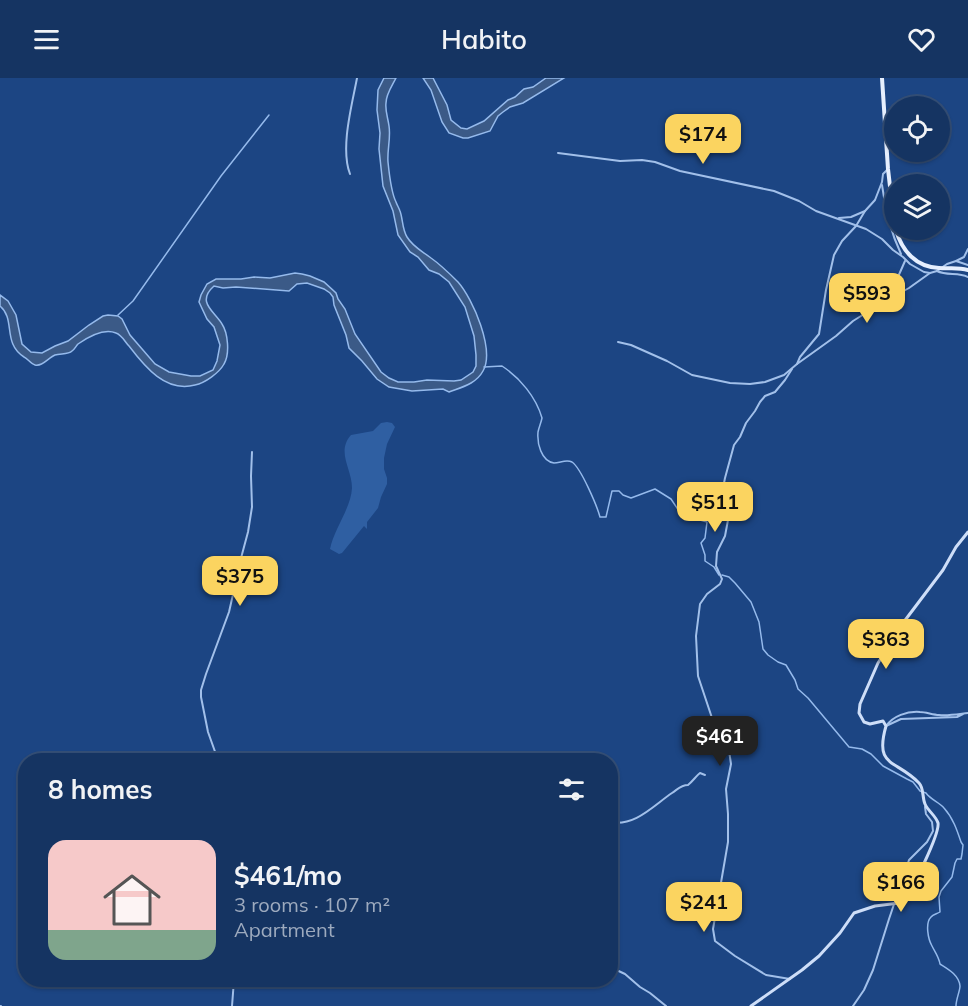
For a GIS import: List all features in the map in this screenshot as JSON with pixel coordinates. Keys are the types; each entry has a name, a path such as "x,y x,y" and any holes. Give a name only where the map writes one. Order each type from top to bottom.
{"main road":[{"path":"882,78 889,174"},
{"path":"900,240 910,256 919,263 929,267 968,270"}],"street":[{"path":"350,174 347,168 346,143 357,78"},
{"path":"558,153 620,161 656,162 680,171 774,191 816,211 866,229 882,239 910,264 930,273"},
{"path":"797,364 819,334 834,255 842,241 875,200 883,174 888,169"},
{"path":"882,182 892,232 902,256"},
{"path":"837,218 851,217 865,211"},
{"path":"618,342 631,345 667,361 692,375 730,383 765,382 784,375 853,321 930,273 964,257 968,249"},
{"path":"880,304 894,286 906,259"},
{"path":"956,261 968,264"},
{"path":"937,271 943,274 960,274 968,277"},
{"path":"790,979 766,975 715,941 714,928 728,842 726,789 731,764 728,744 715,727 698,676 696,636 700,604 707,594 720,584 722,579 716,566 717,552 725,536 728,520 722,493 734,445 760,402 765,396 775,392 792,369"},
{"path":"216,753 208,732 201,690 229,612 234,590 233,583 248,532 252,507 252,452"},
{"path":"886,726 883,721 870,724 864,722 859,713 864,694 878,663 903,623 968,532"},
{"path":"853,1006 864,990 873,970 909,860 927,842 933,831 932,822 926,813 921,785 885,758 882,741 886,726 899,715 916,712 940,715 968,713"},
{"path":"886,726 901,719 957,717 963,714"},
{"path":"618,823 624,823 636,818 684,785 688,785 700,773 705,775"},
{"path":"751,1006 802,970 831,945 854,913 905,900 934,842 939,826 925,804"},
{"path":"618,971 666,1006"},
{"path":"232,1006 233,987"}],"shaded area":[{"path":"384,78 396,78 386,100 389,130 388,162 393,194 401,214 405,234 409,240 458,282 476,312 484,338 486,362 483,371 473,382 449,392 443,389 412,391 389,387 377,379 349,348 330,293 307,283 297,284 289,291 214,286 209,292 207,302 226,333 227,355 219,371 195,385 184,386 166,382 149,370 122,337 111,332 101,332 91,336 70,352 55,355 43,364 32,364 17,351 13,345 5,311 0,306 0,295 8,301 16,315 22,344 31,352 42,353 68,341 103,316 118,316 130,335 155,364 169,372 200,376 213,370 220,345 214,327 207,319 199,302 207,284 216,279 270,278 295,273 324,282 336,293 355,334 381,372 389,378 398,382 454,381 461,380 473,372 476,366 474,336 465,307 449,282 429,270 418,257 410,252 398,235 393,211 383,186 377,110 378,90"},
{"path":"423,78 433,78 447,105 451,120 461,128 467,129 484,121 524,89 533,87 546,78 564,78 523,103 503,112 498,116 490,131 463,138 449,133 442,122 431,90"},
{"path":"381,423 392,423 395,427 387,444 384,458 387,484 378,508 367,522 367,529 364,526 339,554 330,549 351,496 351,481 345,454 347,441 351,435 373,431"}],"waterway":[{"path":"118,315 133,301 221,176 269,115"},
{"path":"484,367 502,366 527,389 542,418 538,436 543,455 550,462 568,461 576,466 600,517 606,517 612,491 619,491 631,498 655,489 671,499 683,517 707,522 705,538 701,543 705,561 714,567 719,575"},
{"path":"722,575 729,577 751,602 759,622 763,649 778,662 786,665 798,689 849,747 862,749 883,766 913,782 920,791 942,806 952,820 963,845 961,859 957,859 952,877 941,891 940,912 931,917 928,927 929,939 940,964 958,979 960,988 956,1006"}]}
